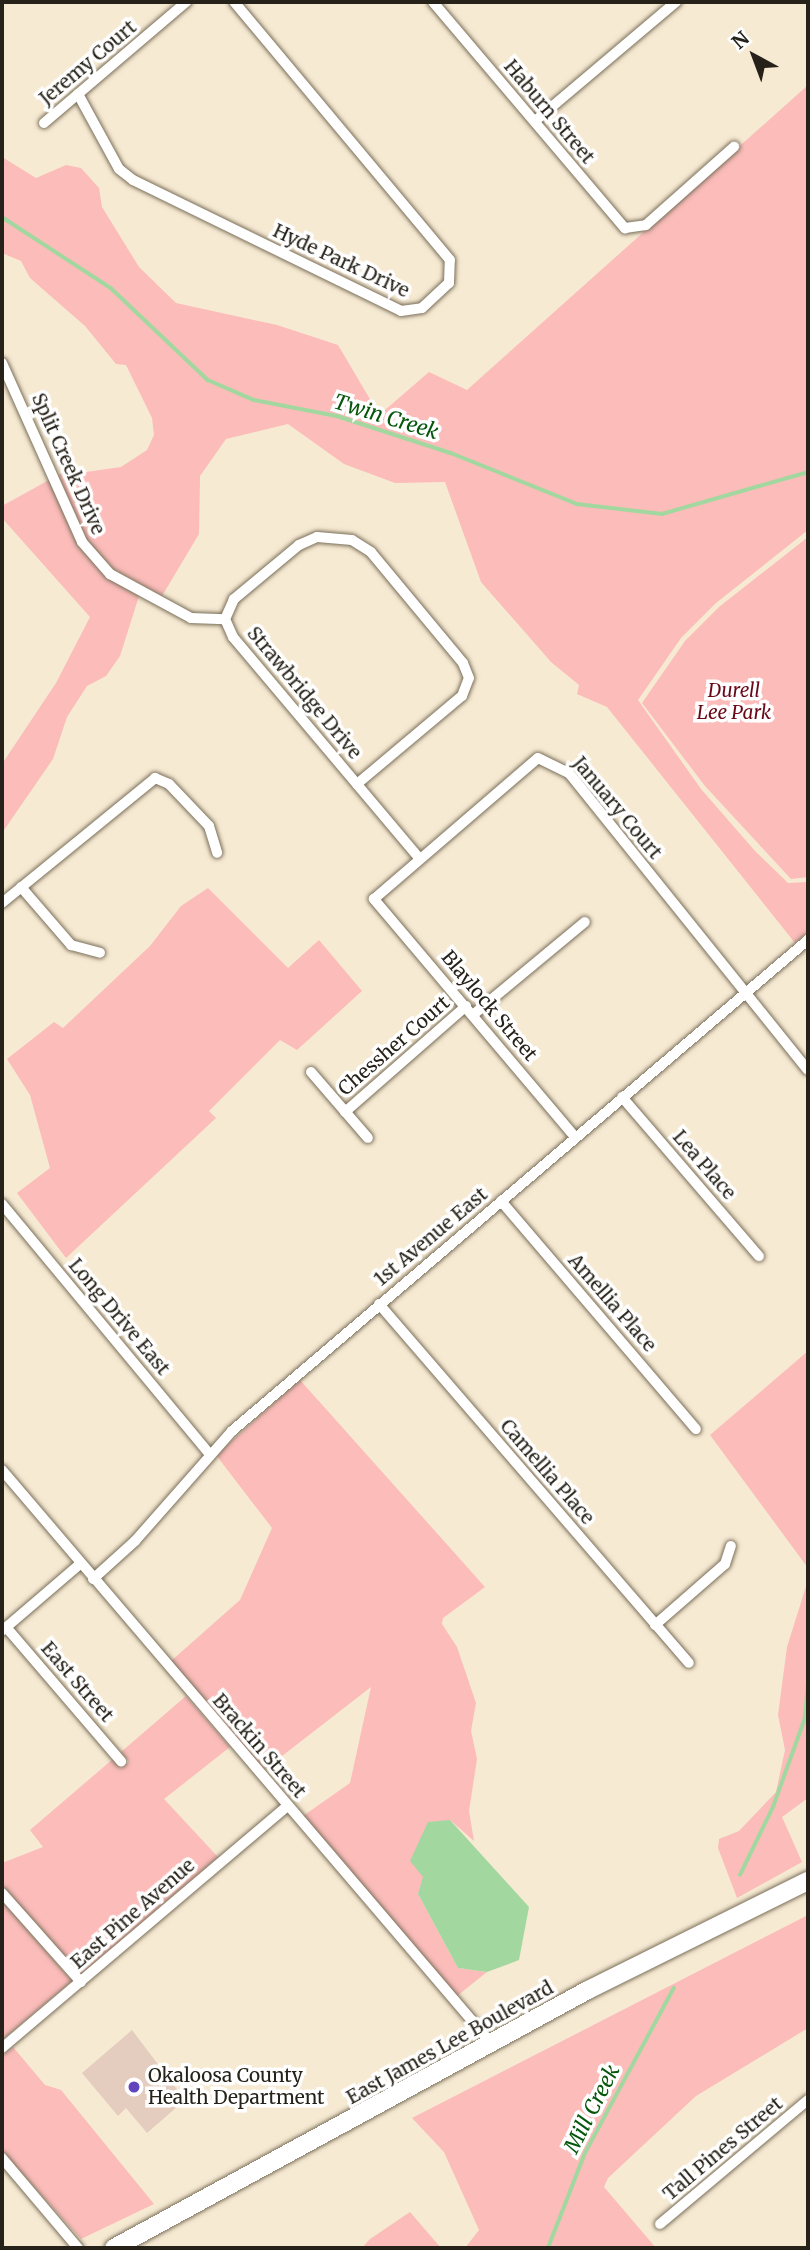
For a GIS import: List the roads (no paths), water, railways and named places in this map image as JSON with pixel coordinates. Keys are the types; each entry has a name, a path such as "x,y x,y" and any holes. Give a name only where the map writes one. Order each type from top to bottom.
{"main road":[{"name":"East James Lee Boulevard","path":"114,2248 491,2043 808,1881"}],"street":[{"name":"Jeremy Court","path":"44,123 186,2"},
{"name":"Hyde Park Drive","path":"78,94 119,169 133,180 401,311 422,308 449,283 450,260 234,2"},
{"name":"Haburn Street","path":"433,2 535,121 618,224 632,229 646,225 734,147"},
{"path":"535,121 676,2"},
{"name":"Split Creek Drive","path":"2,363 82,542 110,574 191,618 225,619"},
{"name":"Strawbridge Drive","path":"357,784 462,696 469,678 463,663 371,552 352,540 317,537 299,545 234,599 225,619 233,637 418,857"},
{"name":"January Court","path":"374,898 418,857 538,758 553,761 578,783 744,995"},
{"path":"2,903 155,778 169,784 209,826 217,853"},
{"path":"21,887 71,945 100,953"},
{"name":"Blaylock Street","path":"374,898 575,1137"},
{"name":"Chessher Court","path":"345,1112 470,1010 585,922"},
{"name":"1st Avenue East","path":"93,1579 135,1541 209,1453 379,1304 808,940"},
{"path":"744,995 808,1070"},
{"name":"Chessher Court","path":"311,1072 368,1138"},
{"name":"Lea Place","path":"622,1097 759,1256"},
{"name":"Amellia Place","path":"501,1201 696,1429"},
{"name":"Long Drive East","path":"2,1204 209,1453"},
{"name":"Camellia Place","path":"379,1304 689,1663"},
{"name":"Brackin Street","path":"2,1470 491,2043"},
{"path":"655,1625 725,1564 731,1546"},
{"path":"4,1629 80,1564"},
{"name":"East Street","path":"4,1629 121,1760"},
{"name":"East Pine Avenue","path":"2,2048 287,1806"},
{"path":"2,1893 81,1982"},
{"name":"Tall Pines Street","path":"660,2224 808,2100"},
{"path":"2,2158 78,2248"}],"waterway":[{"name":"Twin Creek","path":"2,217 111,288 208,380 254,400 337,416 451,453 577,504 662,514 808,472"},
{"name":"Mill Creek","path":"740,1875 773,1807 805,1718 808,1683"},
{"name":"Mill Creek","path":"548,2248 585,2153 674,1988"}],"place":[{"name":"Okaloosa County Health Department","path":"134,2087"}],"park label":[{"name":"Durell Lee Park","path":"734,702"}]}
